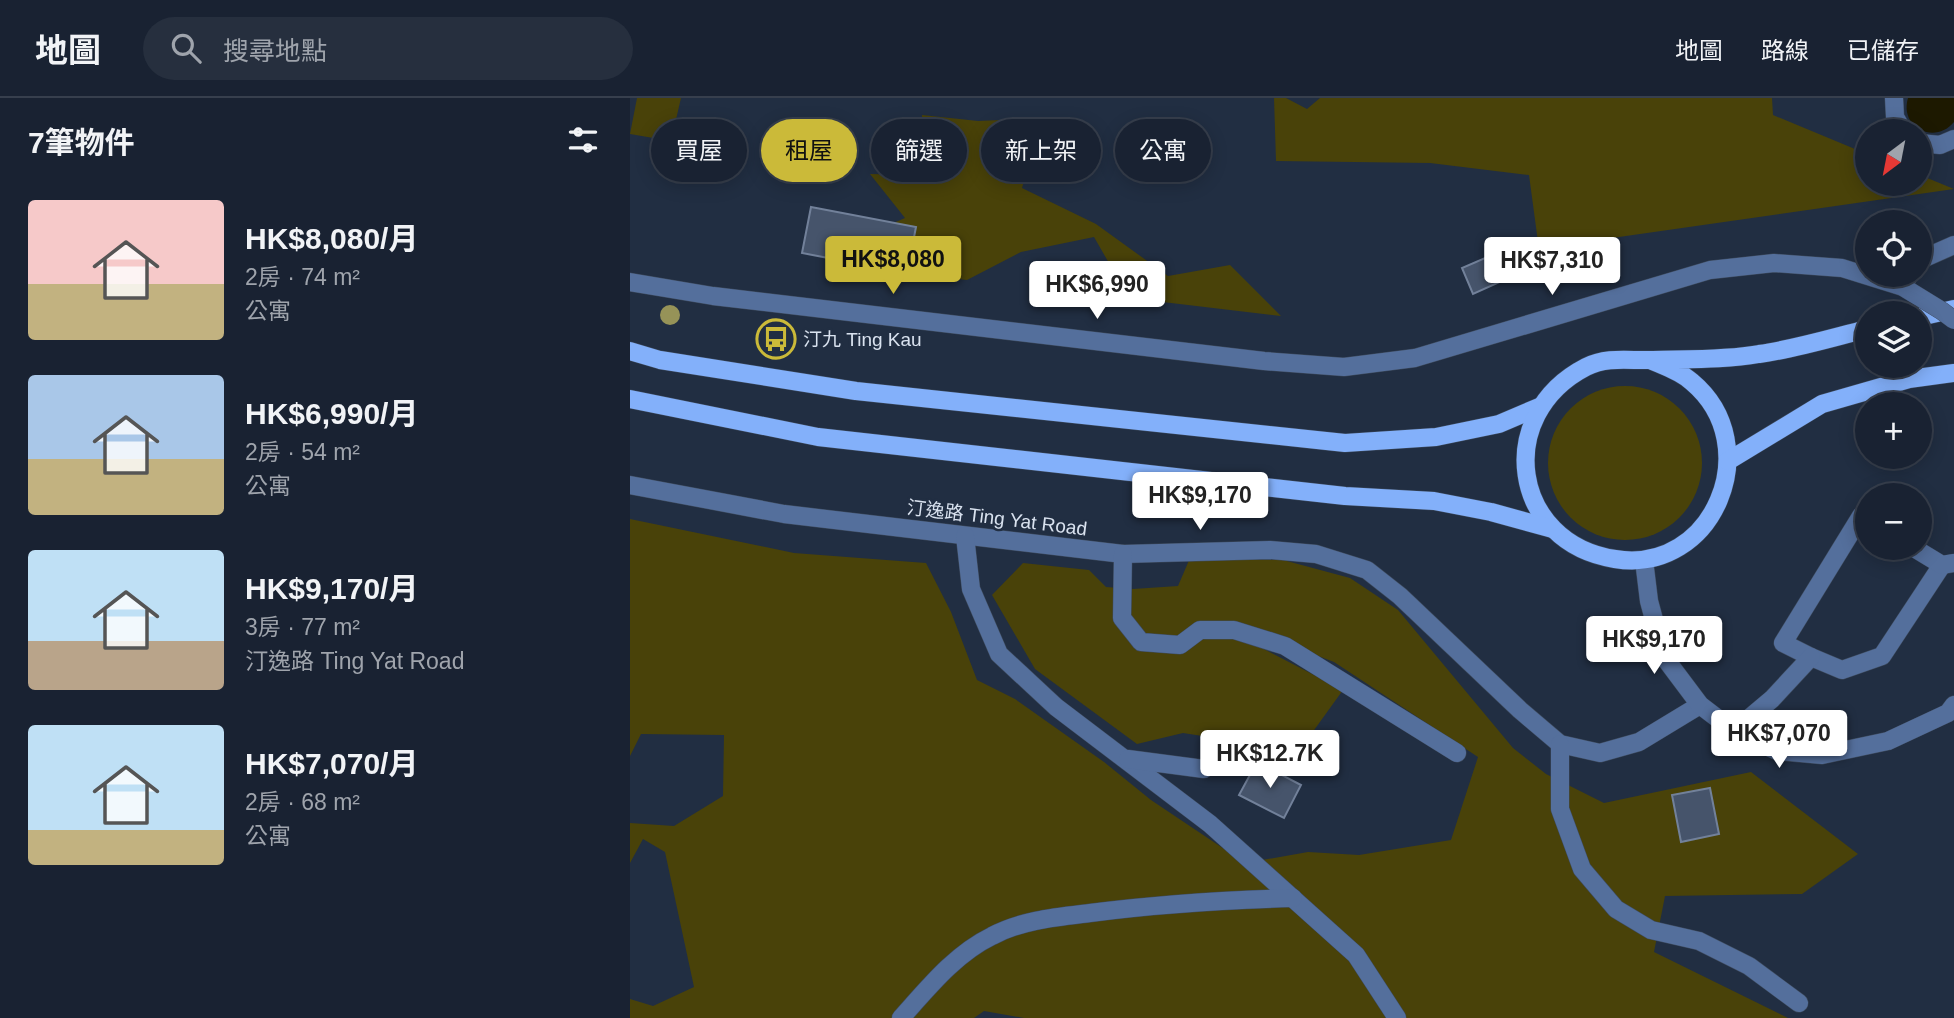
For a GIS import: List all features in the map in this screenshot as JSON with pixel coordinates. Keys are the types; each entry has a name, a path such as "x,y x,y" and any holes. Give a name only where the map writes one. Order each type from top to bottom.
{"main road":[{"path":"1932,314 1954,309"},
{"path":"1650,360 1677,371 1693,382 1712,405 1725,432 1728,461 1724,489 1712,515 1694,536 1672,551 1644,560 1625,561 1600,557 1575,547 1553,529 1535,503 1525,472 1527,436 1539,407 1562,380 1589,365 1619,358 1650,360 1758,355 1855,332"},
{"path":"630,351 671,362 856,391 1345,443 1436,438 1499,425 1539,407"},
{"path":"1728,461 1822,404 1909,379 1954,373"},
{"path":"630,399 818,437 1345,496 1434,501 1491,512 1553,529"}],"street":[{"path":"1894,98 1896,119"},
{"path":"1932,144 1940,145 1954,139"},
{"path":"1932,255 1954,245"},
{"path":"630,282 701,294 1192,352 1344,367 1415,358 1710,270 1774,263 1855,271"},
{"path":"1913,287 1954,320"},
{"name":"汀逸路 Ting Yat Road","path":"630,485 785,514 1123,554 1270,550 1316,554 1367,570 1401,596 1520,710 1560,744 1600,753 1639,742 1700,705"},
{"path":"1855,526 1783,643 1842,670 1882,656 1948,564 1932,556"},
{"path":"965,536 971,589 999,654 1056,707 1210,824 1356,954 1397,1018"},
{"path":"1123,554 1122,618 1141,642 1180,645 1200,630 1234,630 1285,646 1457,753"},
{"path":"1644,560 1648,601 1664,657 1700,705 1734,731 1777,751 1822,755 1888,741 1952,712"},
{"path":"1734,731 1772,699 1811,657"},
{"path":"1560,744 1560,809 1582,869 1616,909 1651,930 1699,941 1749,966 1799,1003"},
{"path":"1124,758 1204,769"},
{"path":"901,1018 946,969 991,936 1035,920 1139,906 1293,898"}],"shaded area":[{"path":"637,98 681,98 676,119 651,119 651,138 630,134"},
{"path":"1274,98 1286,98 1307,109 1320,98 1772,98 1773,115 1855,149 1855,196 1905,196 1542,248 1538,242 1529,175 1430,163 1276,161"},
{"path":"1908,98 1954,98 1954,122 1946,129 1932,132 1932,119 1910,119"},
{"path":"922,115 959,119 922,119"},
{"path":"967,120 981,121 981,182 1024,182 1022,188 1096,224 1168,276 1230,265 1281,316 1129,298 1094,237 1021,252 967,280 892,272 821,254 905,218 876,182 967,182"},
{"path":"1932,180 1954,189 1932,192"},
{"path":"1625,386 1654,392 1679,409 1696,434 1702,463 1696,492 1679,517 1654,534 1625,540 1596,534 1571,517 1554,492 1548,463 1554,434 1571,409 1596,392"},
{"path":"630,519 794,553 926,563 951,612 977,680 1015,699 1104,762 1151,800 1245,863 1308,852 1359,855 1451,840 1478,757 1334,662 1230,622 1250,642 1343,690 1299,751 1183,733 1137,744 1035,669 992,595 1023,563 1089,570 1106,587 1133,589 1178,586 1190,558 1283,560 1350,578 1398,610 1513,748 1546,774 1604,803 1751,772 1858,854 1802,894 1665,896 1654,952 1788,1018 1024,1018 984,1011 974,1018 630,1018 630,999 653,1006 694,987 665,852 643,839 630,863 630,823 674,826 723,796 724,735 641,734 630,756"}],"building":[{"path":"811,207 916,227 907,273 802,253"},
{"path":"1513,246 1524,271 1473,294 1462,268"},
{"path":"1257,762 1301,785 1284,818 1239,795"},
{"path":"1710,788 1719,834 1681,842 1672,795"}],"place":[{"name":"汀九 Ting Kau","path":"776,339"}]}
